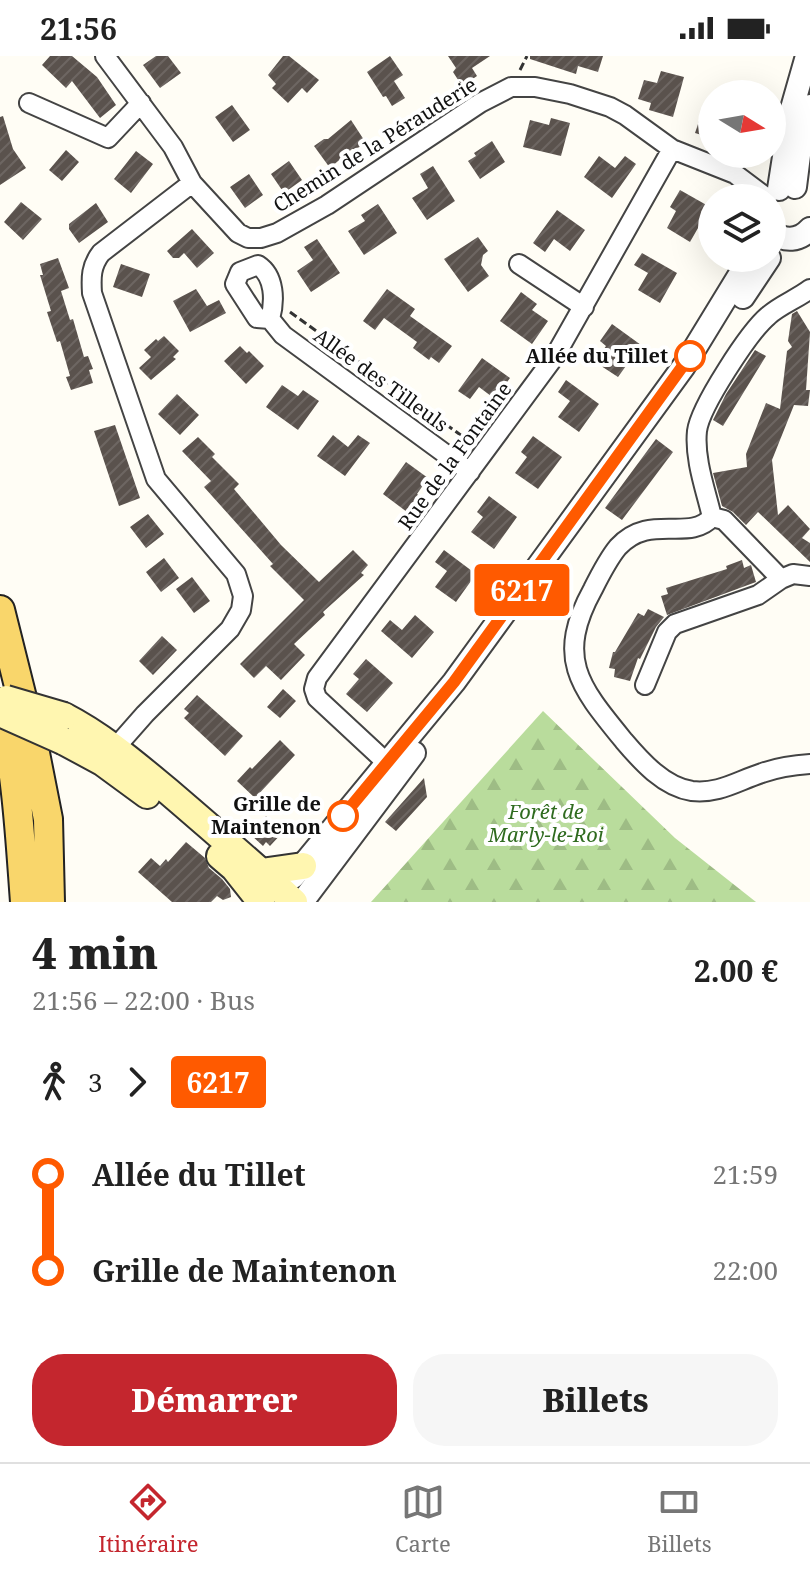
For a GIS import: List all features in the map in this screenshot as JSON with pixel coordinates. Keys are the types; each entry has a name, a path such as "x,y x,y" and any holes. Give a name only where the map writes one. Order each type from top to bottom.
{"main road":[{"path":"0,610 32,738 48,819 50,902"},
{"path":"0,701 63,728 109,755 261,872 282,900"},
{"path":"0,701 18,810 25,902"},
{"path":"0,713 63,728"},
{"path":"109,755 234,868 282,900"},
{"path":"48,819 62,838 65,902"},
{"path":"261,872 293,865 303,866"}],"street":[{"name":"Chemin de la Pérauderie","path":"105,56 173,147 192,183 238,233 248,238 277,233 327,205 480,103 511,87 535,87 570,94 610,107 672,149 760,184"},
{"path":"785,184 791,112 807,56"},
{"path":"29,103 108,138 141,103"},
{"path":"786,188 810,106"},
{"name":"Rue de la Fontaine","path":"387,763 317,698 314,689 317,678 555,356 672,149"},
{"path":"109,755 145,714 230,629 241,610 243,596 236,574 156,479 92,293 94,262 101,253 192,183"},
{"path":"786,242 799,238 810,229"},
{"path":"519,264 584,307"},
{"path":"282,900 303,866 454,682 684,366 741,272"},
{"path":"282,900 658,419 757,272"},
{"path":"712,517 700,464 697,432 703,412 743,345 768,315 810,289"},
{"name":"Allée des Tilleuls","path":"272,311 283,335 470,472"},
{"path":"712,517 724,520 781,579"},
{"path":"712,517 706,524 694,529 648,529 618,547 579,615 573,641 576,669 598,708 639,758 668,783 690,791 716,791 762,773 810,764"},
{"path":"645,685 667,632 675,624 758,595 793,574 810,576"}],"path":[{"path":"272,311 285,308 485,452"}],"green space":[{"name":"Forêt de Marly-le-Roi","path":"543,711 675,838 756,902 371,902"}],"building":[{"path":"50,56 72,56 97,77 116,105 100,118 72,81 66,88 42,65"},
{"path":"156,56 168,56 181,73 160,88 143,65"},
{"path":"283,56 289,56 319,80 307,93 302,88 288,103 272,88 276,84 268,75"},
{"path":"390,56 403,75 394,81 405,98 392,106 367,72"},
{"path":"448,56 490,56 472,68 477,76 462,86"},
{"path":"530,56 603,56 598,72 578,66 576,74 530,59"},
{"path":"661,71 684,77 673,117 649,110 651,103 638,99 644,80 657,83"},
{"path":"232,105 250,130 233,142 215,117"},
{"path":"3,116 13,149 26,168 0,185 0,117"},
{"path":"551,118 570,123 561,156 523,147 530,120 549,125"},
{"path":"351,120 366,143 352,149 330,168 314,146"},
{"path":"492,141 505,162 480,179 468,161"},
{"path":"66,150 79,162 62,181 49,170"},
{"path":"136,151 153,164 131,193 114,179"},
{"path":"599,156 615,168 625,156 636,164 612,198 584,177"},
{"path":"289,161 302,180 284,193 271,174"},
{"path":"433,166 455,201 427,220 412,198 428,188 420,174"},
{"path":"249,174 263,195 245,208 230,187"},
{"path":"680,190 698,200 698,228 690,242 667,228 676,211 670,207"},
{"path":"21,202 42,219 23,240 4,222"},
{"path":"96,203 108,222 79,243 69,224"},
{"path":"378,204 397,233 364,255 348,231 365,221 361,215"},
{"path":"557,210 585,230 570,251 554,239 545,252 533,243"},
{"path":"192,229 214,253 197,268 184,253 179,258 173,258 167,251"},
{"path":"478,237 488,251 483,255 481,265 489,276 468,292 444,259"},
{"path":"317,239 340,273 311,292 297,271 313,260 304,247"},
{"path":"642,253 677,273 660,303 638,290 648,273 634,265"},
{"path":"58,258 69,288 61,291 70,320 73,319 84,357 88,356 93,369 89,370 93,383 71,390 60,341 57,342 47,312 51,311 40,275 43,275 40,264"},
{"path":"121,264 150,274 142,297 113,287"},
{"path":"196,289 207,306 219,300 226,313 190,332 173,301"},
{"path":"387,289 415,309 410,316 452,346 439,363 413,348 417,342 384,318 375,330 363,321"},
{"path":"521,292 537,304 532,310 548,321 532,344 500,321"},
{"path":"797,311 810,332 806,390 810,390 808,406 794,405 772,460 778,515 788,505 810,529 802,538 810,543 810,562 758,512 746,525 722,506 713,473 747,467 746,454 766,403 780,409 787,351 792,347 788,341 792,314"},
{"path":"612,324 641,345 618,377 595,362 606,346 600,341"},
{"path":"164,336 179,351 173,357 176,359 151,380 139,368 151,357 144,350"},
{"path":"240,346 264,366 246,384 224,361"},
{"path":"755,350 766,356 723,426 713,420"},
{"path":"482,358 510,378 495,399 479,387 470,399 458,391"},
{"path":"566,380 599,404 579,432 558,417 570,401 558,392"},
{"path":"282,385 298,396 303,390 319,401 298,430 266,407"},
{"path":"177,394 199,415 180,435 158,414"},
{"path":"115,425 140,498 119,506 94,431"},
{"path":"333,435 348,447 358,435 370,443 345,476 317,456"},
{"path":"533,436 562,457 538,489 515,473 527,457 521,452"},
{"path":"198,437 215,454 212,457 239,484 234,489 281,545 319,582 353,550 368,565 361,573 364,575 323,612 325,615 294,644 305,655 281,680 266,666 254,678 240,664 304,600 270,566 273,564 204,487 211,481 182,451"},
{"path":"656,439 673,452 622,520 605,508"},
{"path":"406,462 428,478 417,494 423,499 411,515 383,494"},
{"path":"489,496 517,517 494,549 471,532 483,517 477,512"},
{"path":"148,514 164,534 146,548 130,527"},
{"path":"444,550 476,574 456,602 435,587 447,571 435,562"},
{"path":"164,558 179,578 161,592 146,572"},
{"path":"742,560 744,568 751,565 756,582 667,615 661,596 668,594 666,588 727,569 726,566"},
{"path":"192,577 210,601 194,613 176,589"},
{"path":"648,609 664,617 638,658 630,681 614,677 615,669 609,668 613,652 638,613 644,616"},
{"path":"415,615 434,632 412,658 381,631 390,620 402,630"},
{"path":"162,636 177,650 153,675 139,661"},
{"path":"366,659 393,683 367,712 346,694 359,679 353,674"},
{"path":"283,689 296,701 280,718 267,707"},
{"path":"197,695 243,736 225,756 184,718 189,713 184,709"},
{"path":"280,740 295,755 255,798 237,781"},
{"path":"424,778 427,797 396,831 385,822"},
{"path":"266,816 283,832 270,846 266,842 263,846 251,835"},
{"path":"186,842 205,858 209,868 230,889 231,897 223,900 217,896 211,902 172,902 138,872 151,858 160,866 166,859 168,862"}],"bus line":[{"name":"6217","path":"343,816 454,682 690,356"}],"place":[{"name":"Allée du Tillet","path":"690,356"},
{"name":"Grille de Maintenon","path":"343,816"}]}
